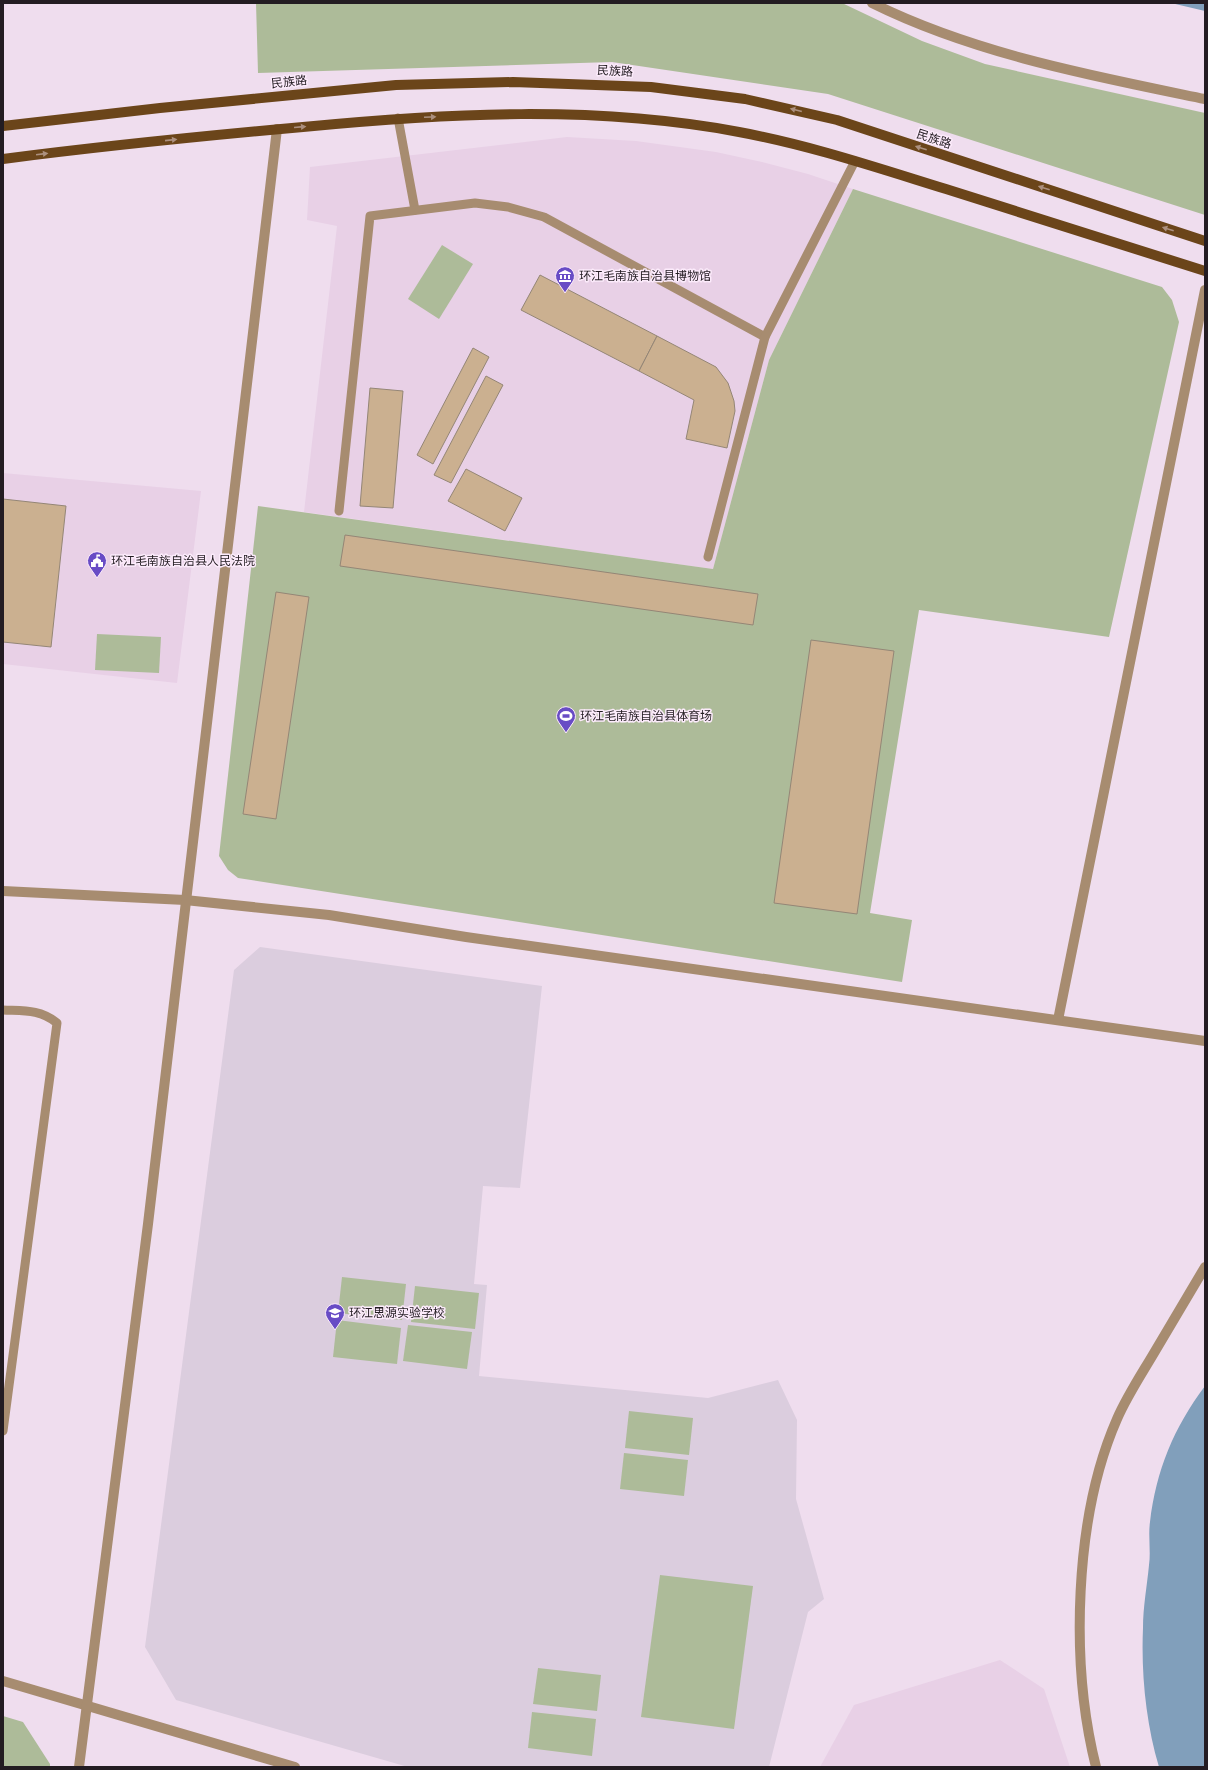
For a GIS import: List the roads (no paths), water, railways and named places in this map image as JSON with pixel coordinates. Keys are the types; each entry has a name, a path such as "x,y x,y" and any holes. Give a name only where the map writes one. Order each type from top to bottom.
{"main road":[{"name":"民族路","path":"3,126 153,109 396,86 513,82 616,84 651,87 745,99 837,120 1205,241"},
{"path":"3,159 164,140 398,118 513,114 648,119 739,132 784,141 855,161 1205,271"}],"street":[{"path":"872,3 968,43 1105,79 1205,99"},
{"path":"79,1767 148,1224 277,129"},
{"path":"1058,1020 1203,307 1205,290"},
{"path":"3,891 186,900 329,915 466,937 1205,1041"},
{"path":"1096,1767 1088,1731 1080,1633 1085,1544 1094,1493 1108,1444 1127,1397 1205,1267"},
{"path":"3,1681 295,1767"}],"lane":[{"path":"398,118 415,210"},
{"path":"708,557 765,337 855,161"},
{"path":"339,511 370,216 475,203 508,207 544,217 765,337"},
{"path":"3,1010 36,1011 57,1022 6,1384 3,1431"}],"water":[{"path":"1171,3 1205,3 1205,11"},
{"path":"1205,1386 1205,1767 1159,1767 1154,1750 1145,1698 1143,1663 1143,1620 1150,1560 1150,1522 1157,1485 1168,1450 1184,1417"}],"place":[{"name":"环江毛南族自治县博物馆","path":"565,293"},
{"name":"环江毛南族自治县人民法院","path":"97,578"},
{"name":"环江毛南族自治县体育场","path":"566,733"},
{"name":"环江思源实验学校","path":"335,1330"}]}
